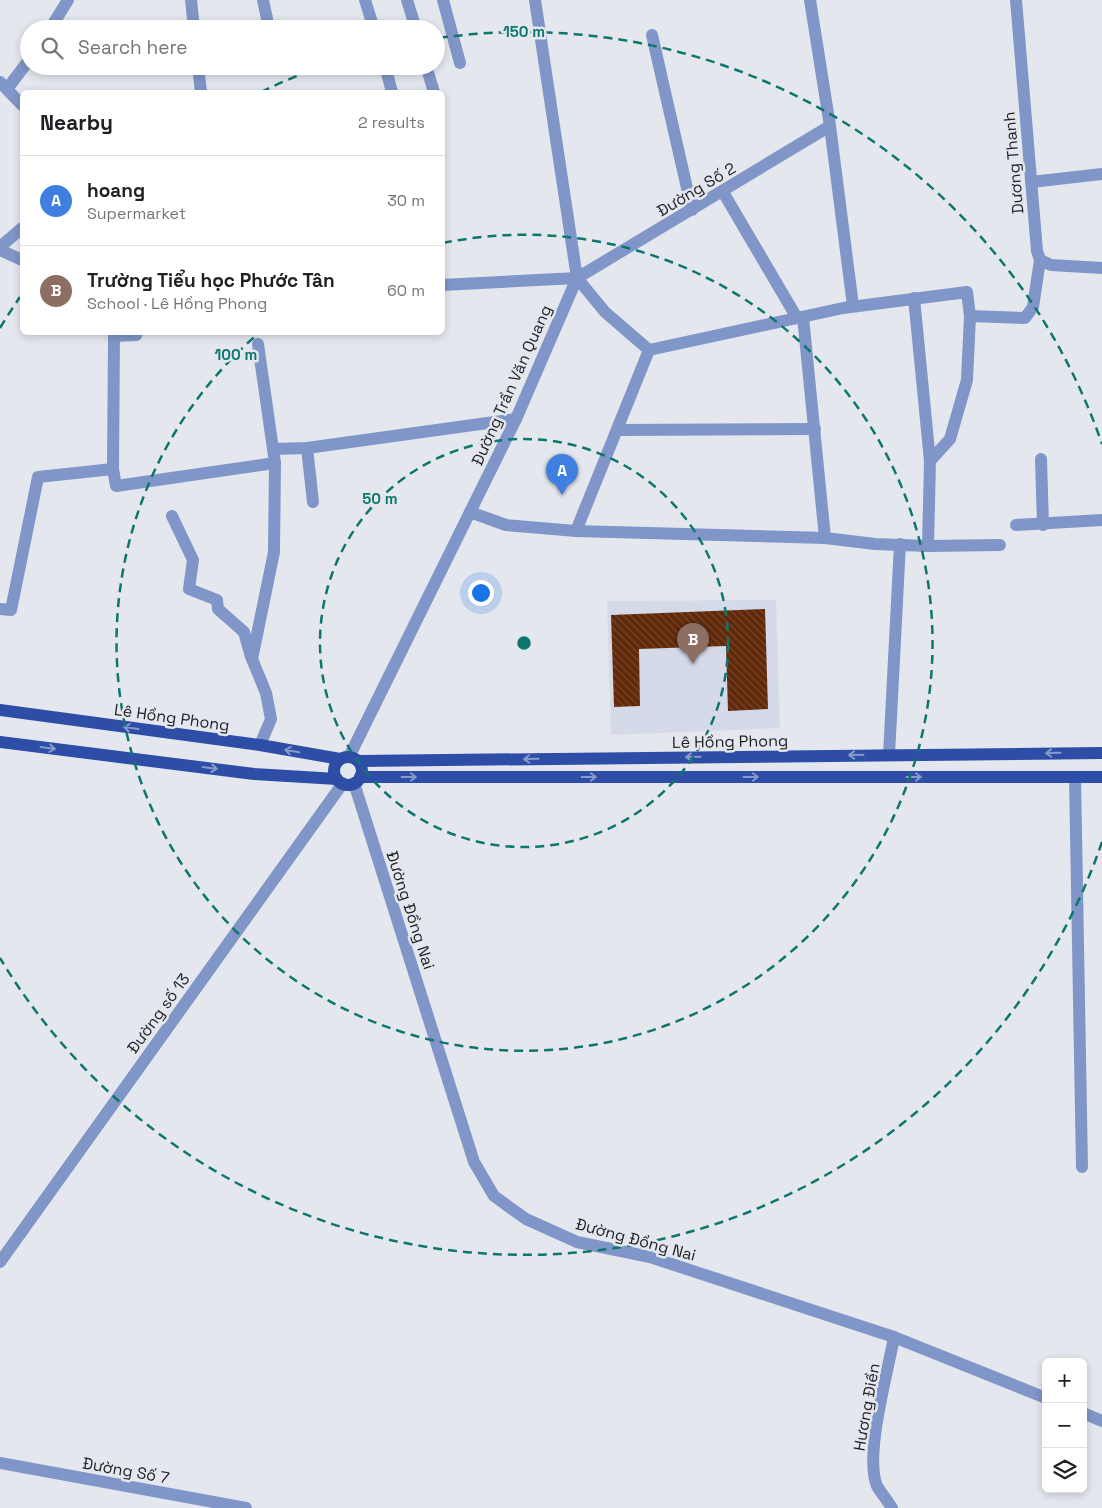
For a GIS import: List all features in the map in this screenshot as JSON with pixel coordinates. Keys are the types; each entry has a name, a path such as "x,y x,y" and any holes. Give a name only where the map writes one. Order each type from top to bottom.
{"main road":[{"name":"Lê Hồng Phong","path":"0,710 349,759 1102,753"},
{"path":"0,742 254,774 348,781 1102,777"},
{"path":"349,759 362,768 348,781 334,771 349,759"}],"street":[{"path":"56,20 68,0"},
{"path":"191,0 193,20"},
{"path":"263,0 267,20"},
{"path":"365,0 371,20"},
{"path":"407,0 413,20"},
{"path":"443,0 460,63"},
{"path":"535,0 577,278 605,312 650,350"},
{"path":"810,0 830,126 853,306"},
{"name":"Dương Thanh","path":"970,316 1025,318 1033,307 1040,260 1037,251 1016,0"},
{"path":"652,35 692,210"},
{"path":"20,69 3,86 20,103"},
{"path":"199,75 200,90"},
{"path":"387,75 391,90"},
{"path":"429,75 433,90"},
{"name":"Đường Số 2","path":"577,278 830,126"},
{"path":"1031,182 1102,174"},
{"path":"723,192 800,318 815,429 825,538"},
{"path":"20,230 0,249 20,259"},
{"path":"1040,260 1051,265 1102,268"},
{"path":"445,285 577,278"},
{"name":"Đường Trần Văn Quang","path":"349,759 516,419 577,278"},
{"path":"650,350 853,306 967,292 970,316 967,380 950,439 930,461"},
{"path":"914,298 930,461 928,546"},
{"path":"125,335 114,336 113,469 116,486 275,463"},
{"path":"252,659 274,552 274,449 258,344"},
{"path":"576,531 650,350"},
{"path":"274,449 308,448 516,419"},
{"path":"618,430 815,429"},
{"path":"308,448 313,502"},
{"path":"1041,459 1043,525"},
{"path":"0,609 11,610 38,478 113,469"},
{"path":"470,512 506,525 576,531 825,538 875,544 928,546 1000,544"},
{"path":"172,516 193,560 189,589 217,600 218,609 244,632 252,659 266,693 271,719 260,745"},
{"path":"1016,525 1043,525 1102,520"},
{"path":"889,755 900,544"},
{"path":"1075,777 1082,1167"},
{"name":"Đường số 13","path":"0,1262 348,781"},
{"name":"Đường Đồng Nai","path":"348,781 474,1162 494,1196 526,1219 577,1242 650,1256 894,1338 1042,1396"},
{"name":"Hương Điền","path":"892,1508 877,1486 873,1468 873,1448 894,1338"},
{"path":"1087,1415 1102,1421"},
{"name":"Đường Số 7","path":"0,1463 246,1508"}],"shaded area":[{"path":"776,600 780,728 611,735 607,601"}],"building":[{"path":"765,609 768,709 728,711 726,646 639,649 640,706 614,707 611,615"}],"place":[{"name":"hoang","path":"562,495"},
{"name":"Trường Tiểu học Phước Tân","path":"693,664"}]}
